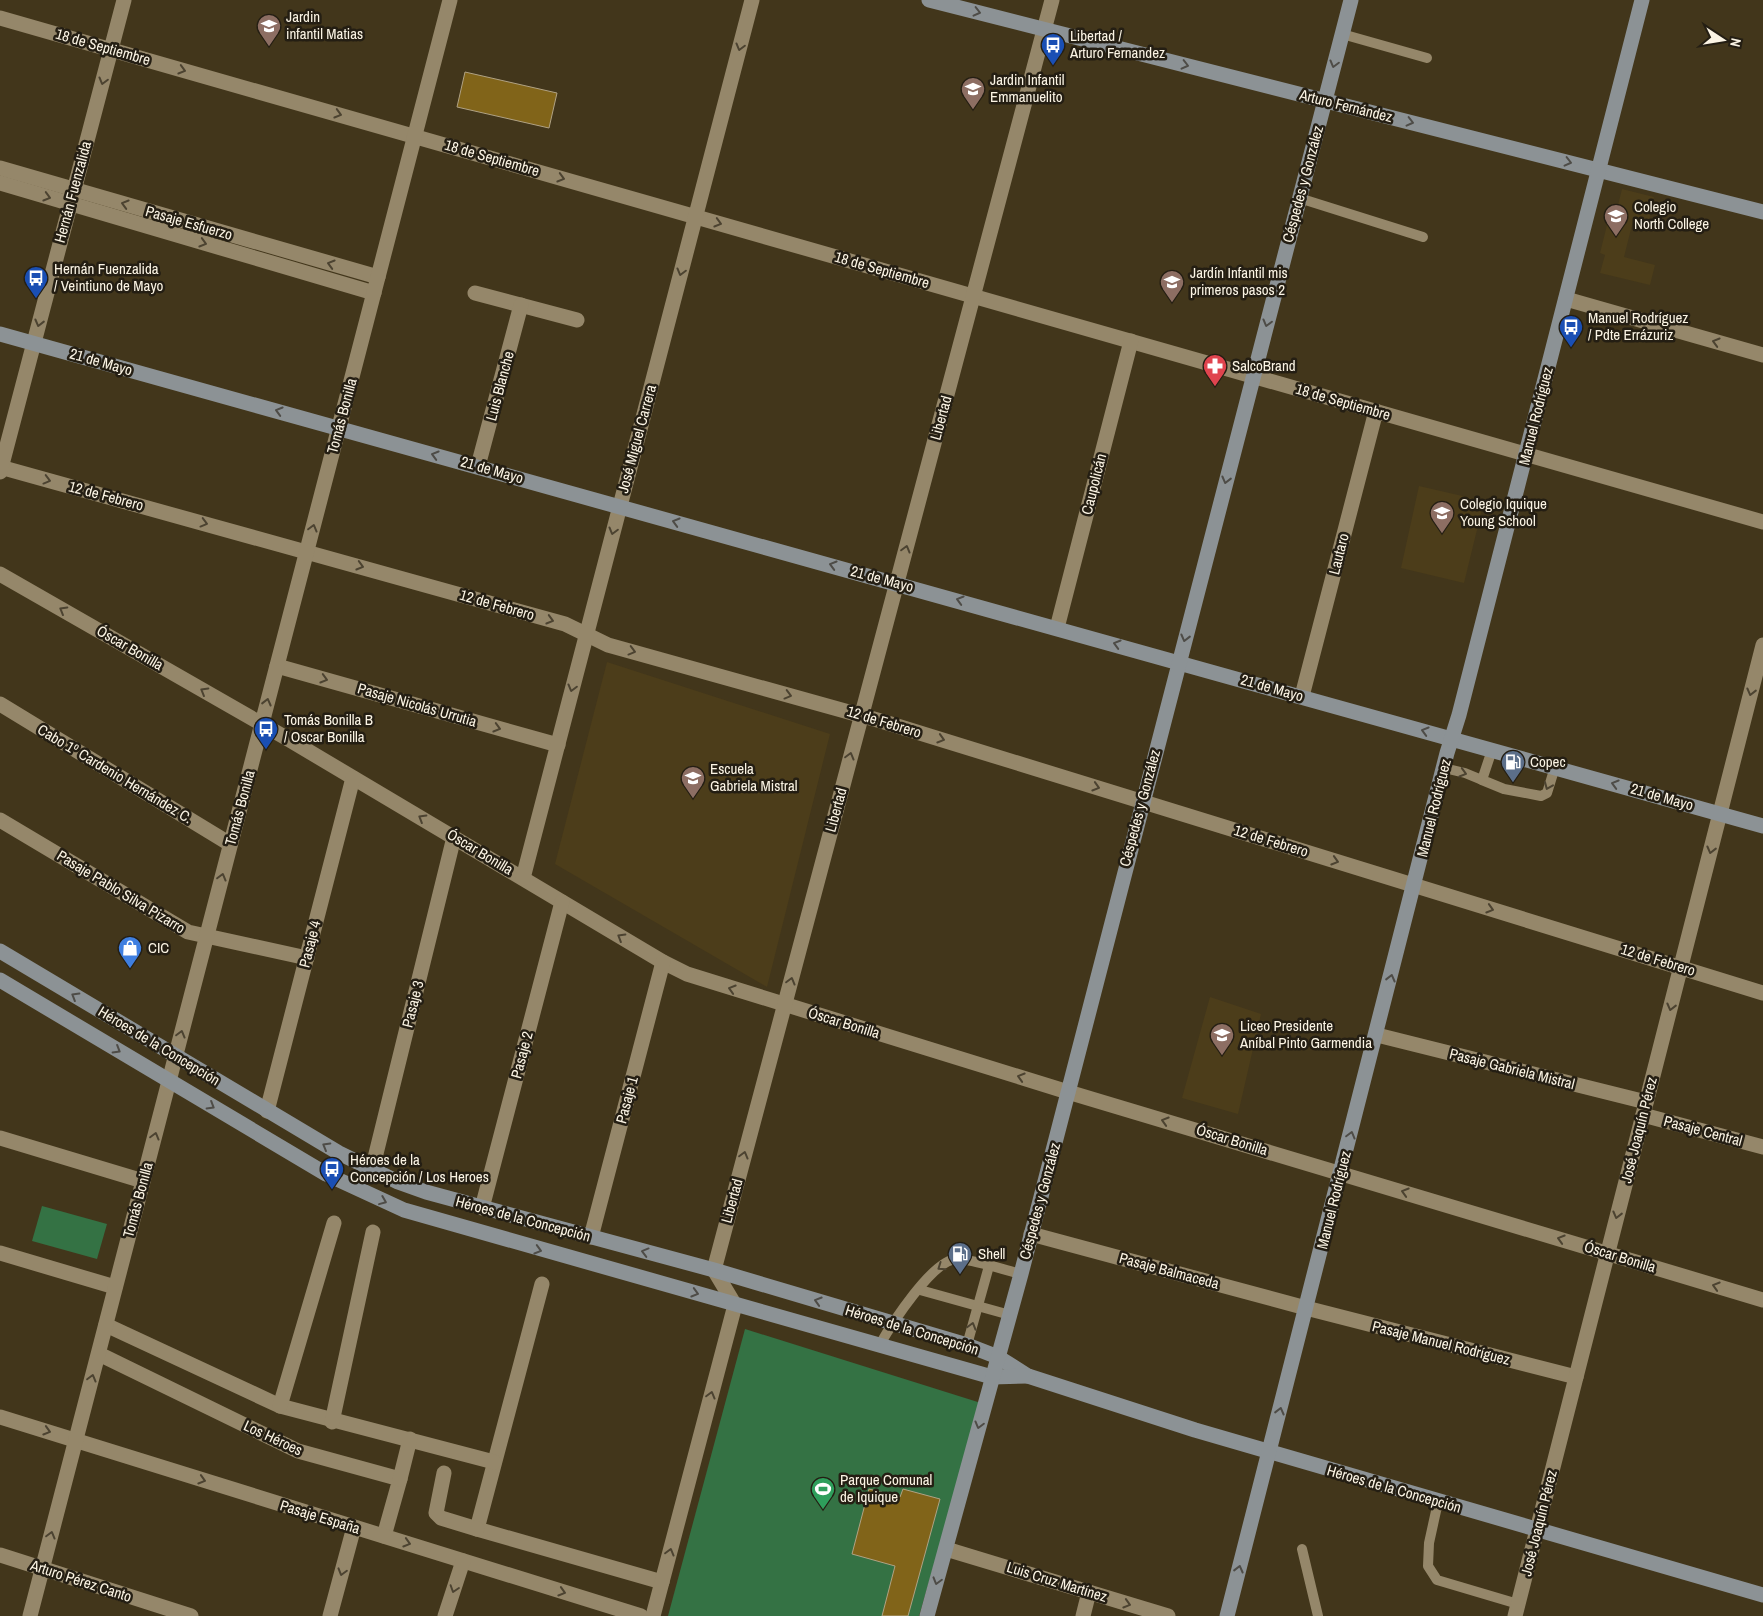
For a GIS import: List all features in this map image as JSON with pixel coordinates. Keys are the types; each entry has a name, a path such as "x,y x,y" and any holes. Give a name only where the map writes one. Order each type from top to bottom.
{"street":[{"name":"Hernán Fuenzalida","path":"0,469 124,0"},
{"name":"Tomás Bonilla","path":"30,1616 450,0"},
{"name":"José Miguel Carrera","path":"523,878 752,0"},
{"name":"Arturo Fernández","path":"930,0 1763,212"},
{"name":"Libertad","path":"714,1270 1052,0"},
{"name":"Céspedes y González","path":"927,1616 1021,1274 1350,0"},
{"name":"Manuel Rodríguez","path":"1227,1616 1642,0"},
{"name":"18 de Septiembre","path":"0,18 1763,522"},
{"name":"Pasaje Esfuerzo","path":"0,168 72,197 374,293"},
{"name":"Pasaje Esfuerzo","path":"0,183 72,197 378,277"},
{"path":"475,293 577,320"},
{"path":"1566,300 1763,355"},
{"name":"Luis Blanche","path":"478,466 521,305"},
{"name":"21 de Mayo","path":"0,334 1763,826"},
{"name":"Caupolicán","path":"1057,628 1131,341"},
{"name":"Lautaro","path":"1302,696 1376,411"},
{"name":"12 de Febrero","path":"0,469 307,551 565,624 608,645 861,715 1763,993"},
{"name":"Óscar Bonilla","path":"0,574 262,724 663,962 712,983 1068,1092 1763,1300"},
{"name":"José Joaquín Pérez","path":"1517,1610 1763,645"},
{"name":"Pasaje Nicolás Urrutia","path":"276,666 558,745"},
{"name":"Cabo 1º Cardenio Hernández C.","path":"0,704 230,844"},
{"name":"Pasaje 4","path":"267,1111 353,778"},
{"name":"Pasaje Pablo Silva Pizarro","path":"0,820 183,930 206,937 307,958"},
{"name":"Pasaje 3","path":"372,1170 454,837"},
{"name":"Pasaje 2","path":"482,1208 562,902"},
{"name":"Héroes de la Concepción","path":"0,951 267,1111 372,1170 426,1192 714,1270 967,1345 998,1357 1028,1376 1269,1453 1763,1596"},
{"name":"Pasaje 1","path":"591,1237 663,962"},
{"name":"Héroes de la Concepción","path":"0,980 326,1174 396,1206 459,1227 992,1378 1028,1376"},
{"name":"Pasaje Gabriela Mistral","path":"1377,1035 1645,1108"},
{"name":"Pasaje Central","path":"1645,1108 1763,1147"},
{"path":"0,1138 143,1181"},
{"path":"280,1406 334,1223"},
{"path":"332,1422 372,1232"},
{"name":"Pasaje Balmaceda","path":"1031,1234 1306,1308"},
{"path":"0,1254 115,1287"},
{"path":"653,1616 735,1305 714,1270"},
{"path":"477,1529 542,1284"},
{"name":"Pasaje Manuel Rodríguez","path":"1306,1308 1576,1377"},
{"path":"106,1325 280,1406 332,1422 410,1439 494,1462"},
{"name":"Los Héroes","path":"99,1354 298,1451 400,1479"},
{"name":"Pasaje España","path":"0,1417 641,1616"},
{"path":"384,1536 410,1439"},
{"path":"444,1473 436,1513 441,1518 662,1582"},
{"path":"330,1616 354,1527"},
{"name":"Luis Cruz Martínez","path":"946,1549 1168,1616"},
{"name":"Arturo Pérez Canto","path":"0,1555 191,1616"},
{"path":"445,1616 463,1561"},
{"path":"1083,1616 1089,1592"}],"lane":[{"path":"1342,34 1427,58"},
{"path":"1299,198 1423,237"},
{"path":"1482,780 1492,750"},
{"path":"1444,768 1465,773 1504,789 1541,796 1547,793 1555,767"},
{"path":"879,1346 893,1323 938,1268 951,1261 957,1259 1021,1274"},
{"path":"967,1345 989,1266"},
{"path":"920,1290 1010,1315"},
{"path":"1438,1502 1428,1543 1428,1566 1437,1580 1517,1610"},
{"path":"1302,1549 1318,1616"}],"shaded area":[{"name":"Colegio North College","path":"1622,189 1654,197 1649,221 1634,217 1624,257 1655,265 1650,285 1600,273 1605,255 1600,253 1612,205 1618,205"},
{"name":"Colegio Iquique Young School","path":"1419,486 1484,501 1464,583 1401,568"},
{"name":"Escuela Gabriela Mistral","path":"607,662 830,734 767,987 555,864"},
{"name":"Liceo Presidente Aníbal Pinto Garmendia","path":"1210,997 1261,1014 1238,1114 1182,1098"}],"green space":[{"path":"42,1206 107,1224 97,1259 32,1241"},
{"name":"Parque Comunal de Iquique","path":"745,1329 981,1403 919,1616 668,1616"}],"building":[{"path":"465,72 557,93 549,128 457,107"},
{"path":"869,1489 900,1497 903,1489 940,1499 908,1616 882,1616 895,1566 852,1554"}],"place":[{"name":"Jardin infantil Matias","path":"269,47"},
{"name":"Libertad / Arturo Fernandez","path":"1053,66"},
{"name":"Jardin Infantil Emmanuelito","path":"973,110"},
{"name":"Colegio North College","path":"1616,237"},
{"name":"Hernán Fuenzalida / Veintiuno de Mayo","path":"36,299"},
{"name":"Jardín Infantil mis primeros pasos 2","path":"1172,303"},
{"name":"Manuel Rodríguez / Pdte Errázuriz","path":"1571,348"},
{"name":"SalcoBrand","path":"1215,387"},
{"name":"Colegio Iquique Young School","path":"1442,534"},
{"name":"Tomás Bonilla B / Oscar Bonilla","path":"266,750"},
{"name":"Copec","path":"1513,783"},
{"name":"Escuela Gabriela Mistral","path":"693,799"},
{"name":"CIC","path":"130,969"},
{"name":"Liceo Presidente Aníbal Pinto Garmendia","path":"1222,1056"},
{"name":"Héroes de la Concepción / Los Heroes","path":"332,1190"},
{"name":"Shell","path":"960,1275"},
{"name":"Parque Comunal de Iquique","path":"823,1510"}]}
